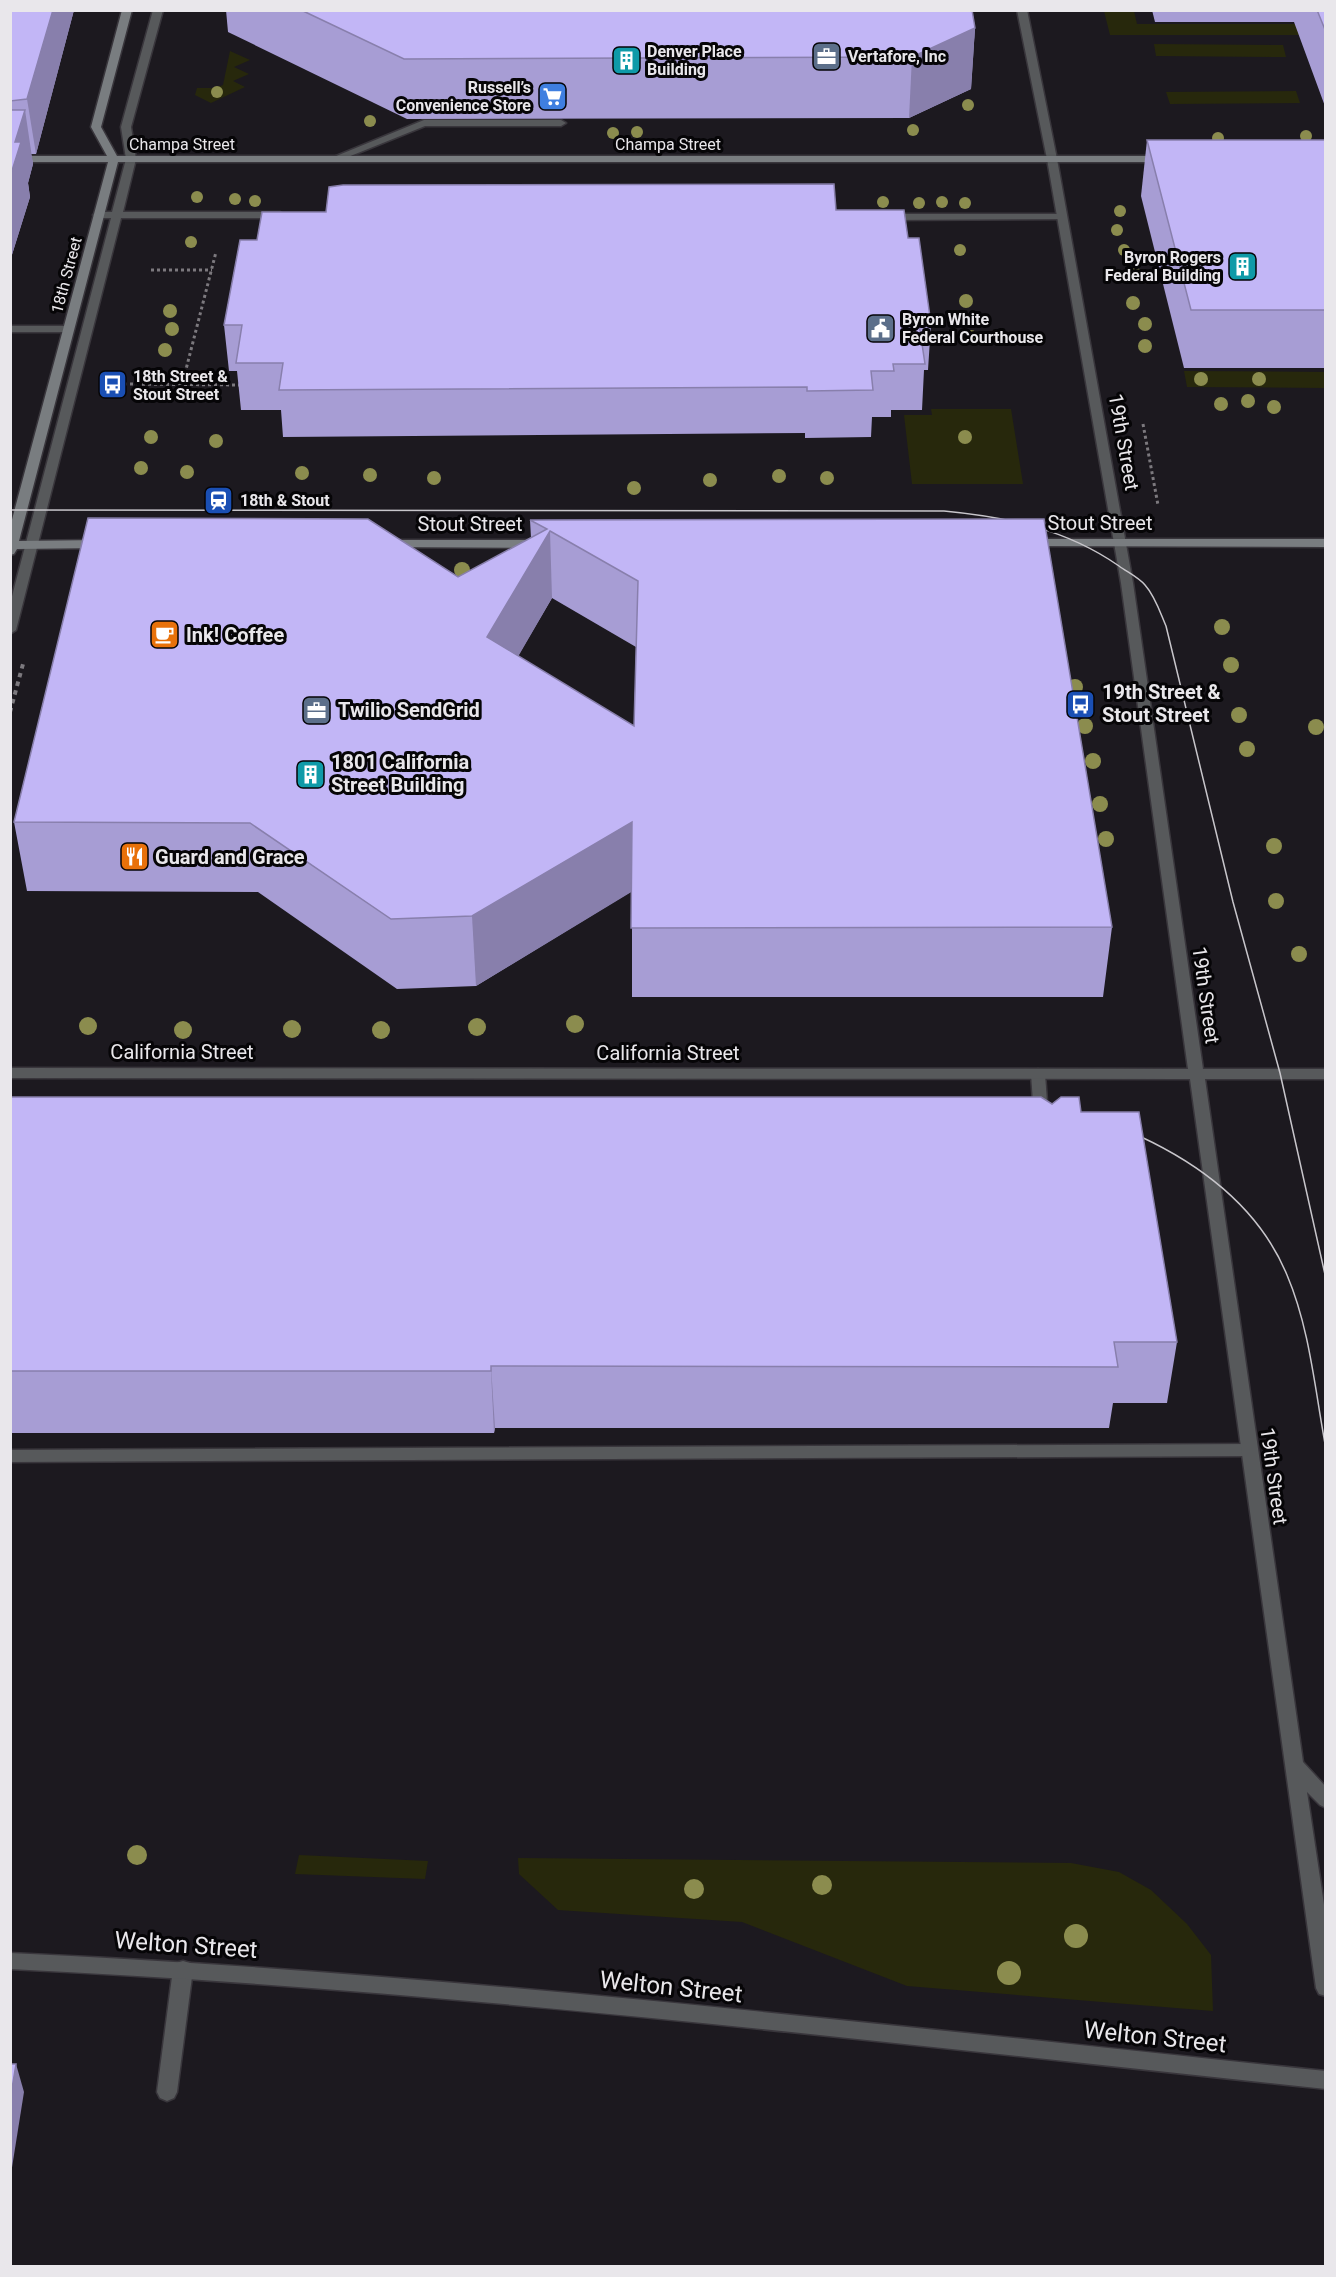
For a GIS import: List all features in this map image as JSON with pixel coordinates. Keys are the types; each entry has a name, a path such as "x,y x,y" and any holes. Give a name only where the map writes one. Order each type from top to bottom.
{"main road":[{"path":"114,159 96,127 127,10"},
{"name":"Champa Street","path":"10,159 1174,159"},
{"name":"18th Street","path":"11,547 114,159"},
{"name":"Stout Street","path":"1012,543 1326,543"},
{"path":"11,547 33,544 110,544"},
{"name":"Stout Street","path":"372,544 551,544"}],"street":[{"path":"10,630 131,159 126,127 158,10"},
{"name":"19th Street","path":"1022,10 1052,159 1121,543 1326,1988"},
{"path":"334,159 424,123 561,123"},
{"path":"98,215 289,216"},
{"path":"877,217 1062,217"},
{"path":"10,329 69,329"},
{"name":"California Street","path":"10,1073 1326,1074"},
{"path":"1038,1074 1043,1135"},
{"path":"10,1456 1249,1450"},
{"path":"1293,1763 1326,1800"},
{"name":"Welton Street","path":"10,1961 183,1969 458,1990 1326,2080"},
{"path":"167,2092 183,1969"}],"path":[{"path":"182,385 217,249"},
{"path":"151,270 212,270"},
{"path":"124,384 245,385"}],"green space":[{"path":"1104,11 1134,11 1137,24 1325,24 1325,35 1110,35"},
{"path":"1154,44 1283,45 1286,57 1156,56"},
{"path":"230,51 250,60 234,67 249,74 233,81 245,87 211,103 195,95 197,88 215,88 223,85"},
{"path":"1296,91 1300,103 1170,104 1166,92"},
{"path":"1184,371 1325,372 1325,388 1187,387"},
{"path":"931,409 1011,409 1023,484 912,484 904,415 932,415"},
{"path":"299,1855 428,1861 425,1879 295,1874"},
{"path":"518,1858 1071,1863 1119,1872 1151,1890 1187,1924 1211,1955 1213,2011 907,1986 742,1922 558,1910 519,1874"}],"building":[{"path":"10,10 53,10 27,99 10,101"},
{"path":"301,10 972,10 975,28 912,57 404,59"},
{"path":"1317,10 1326,10 1326,32"},
{"path":"10,110 25,110 15,142 21,142 10,177"},
{"name":"Byron Rogers Federal Building","path":"1147,140 1326,140 1326,310 1191,310"},
{"path":"834,184 836,210 904,210 908,238 919,238 931,324 919,324 925,364 893,364 894,371 871,371 873,390 807,391 807,387 279,390 283,363 236,363 242,325 224,325 240,240 257,240 262,212 326,212 329,187 343,185"},
{"name":"1801 California Street Building","path":"88,518 368,519 458,577 547,529 530,520 1044,519 1112,927 631,928 632,822 472,916 391,919 250,823 14,822","holes":["550,531 638,581 634,726 487,637"]},
{"path":"10,1097 1041,1097 1052,1104 1061,1097 1079,1097 1081,1112 1139,1112 1177,1342 1114,1342 1118,1367 491,1366 491,1371 10,1371"},
{"path":"10,2064 16,2064 10,2101"}],"tram line":[{"path":"10,510 944,511 1013,521 1057,534 1099,553 1136,577 1149,589 1166,626 1233,902 1280,1073 1326,1279"},
{"path":"1128,1131 1177,1156 1222,1188 1242,1206 1275,1250 1287,1275 1301,1317 1311,1360 1326,1449"}],"place":[{"name":"Vertafore, Inc","path":"827,56"},
{"name":"Denver Place Building","path":"626,60"},
{"name":"Russell’s Convenience Store","path":"552,96"},
{"name":"Byron Rogers Federal Building","path":"1242,266"},
{"name":"Byron White Federal Courthouse","path":"881,328"},
{"name":"18th Street & Stout Street","path":"112,385"},
{"name":"18th & Stout","path":"219,500"},
{"name":"Ink! Coffee","path":"165,635"},
{"name":"19th Street & Stout Street","path":"1081,704"},
{"name":"Twilio SendGrid","path":"317,710"},
{"name":"1801 California Street Building","path":"310,774"},
{"name":"Guard and Grace","path":"134,857"}]}
